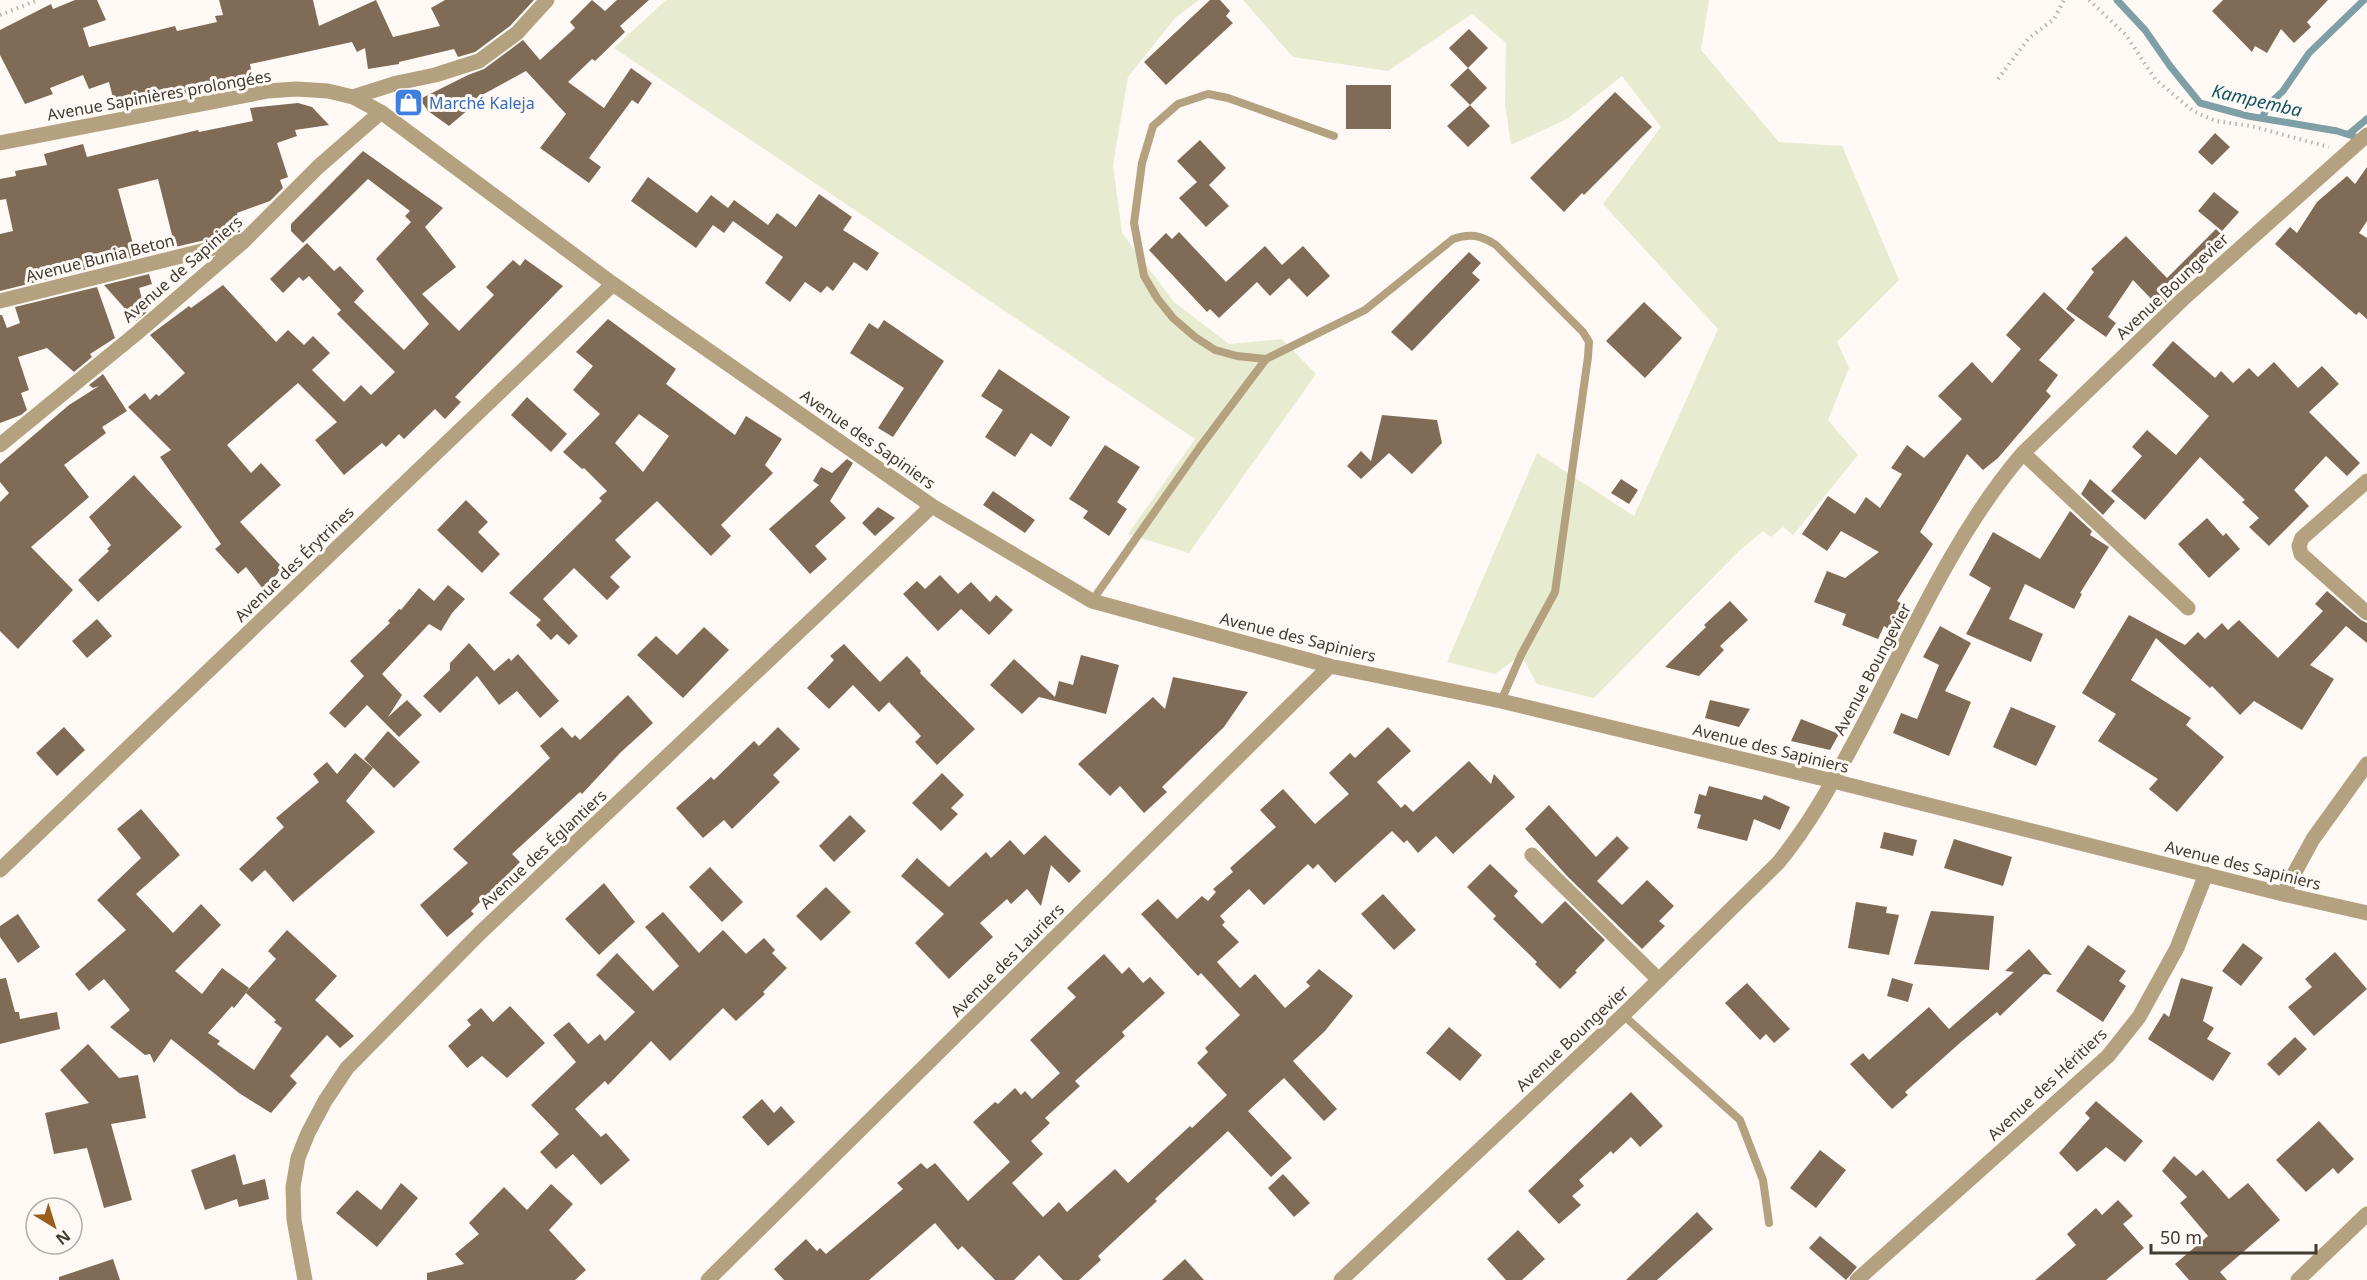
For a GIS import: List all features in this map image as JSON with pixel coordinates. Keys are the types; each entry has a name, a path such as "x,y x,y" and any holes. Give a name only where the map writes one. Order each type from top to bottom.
{"street":[{"name":"Avenue Sapinières prolongées","path":"0,143 268,91 328,91 353,97 479,61 517,33 547,0"},
{"name":"Avenue des Sapiniers","path":"353,97 381,112 613,284 932,506 1092,601 1330,666 1501,701 2367,913"},
{"name":"Avenue de Sapiniers","path":"0,445 137,333 244,241 318,167 381,112"},
{"name":"Avenue Boungevier","path":"1341,1280 1623,1015 1778,863 1797,840 1833,781 1949,562 1990,495 2023,453 2182,299 2367,135"},
{"name":"Avenue Bunia Beton","path":"0,301 244,241"},
{"name":"Avenue des Érytrines","path":"0,870 613,284"},
{"path":"2023,453 2188,608"},
{"path":"2367,481 2302,538 2300,546 2301,554 2367,614"},
{"name":"Avenue des Églantiers","path":"305,1280 294,1220 294,1187 298,1158 325,1101 347,1068 480,933 932,506"},
{"name":"Avenue des Lauriers","path":"708,1280 1330,666"},
{"path":"2283,894 2313,840 2367,764"},
{"path":"1532,855 1659,980"},
{"name":"Avenue des Héritiers","path":"1857,1280 2108,1056 2139,1017 2176,948 2206,874"},
{"path":"2298,1280 2367,1214"}],"lane":[{"path":"1266,359 1237,356 1215,350 1195,337 1173,318 1157,298 1144,276 1134,224 1142,163 1150,135 1153,126 1178,104 1208,94 1228,98 1334,136"},
{"path":"1092,601 1200,447 1266,359 1365,310 1453,239 1464,234 1485,238 1496,245 1583,332 1589,342 1555,592 1521,655 1501,701"},
{"path":"1623,1015 1740,1120 1763,1180 1769,1223"}],"path":[{"path":"0,15 38,0"},
{"path":"1998,79 2029,38 2054,19 2064,0"},
{"path":"2089,0 2126,35 2155,79 2193,111 2216,121 2251,126 2349,151"}],"green space":[{"path":"666,0 1199,0 1175,18 1128,77 1113,165 1122,233 1174,302 1229,344 1282,339 1316,374 1189,553 1128,534 1195,439 614,48"},
{"path":"1243,0 1709,0 1701,50 1779,142 1842,146 1899,280 1837,342 1849,368 1828,420 1858,455 1793,535 1783,527 1771,537 1763,531 1739,551 1594,698 1537,684 1521,655 1495,674 1447,662 1537,453 1634,516 1718,329 1603,204 1661,127 1622,76 1567,119 1511,145 1505,104 1506,43 1472,14 1388,71 1293,57"}],"building":[{"path":"75,0 97,0 106,20 83,28 89,47 175,26 177,31 217,22 215,16 223,15 219,0 313,0 319,26 376,0 393,37 440,26 431,8 445,0 534,0 510,26 475,52 458,57 454,49 399,62 399,64 368,69 365,48 357,52 352,42 250,64 254,84 182,95 116,110 109,82 89,89 83,75 50,88 53,94 25,104 0,55 0,30 51,4 53,9"},
{"path":"592,0 605,11 617,0 649,0 620,26 625,32 595,61 592,59 568,82 604,108 631,68 652,83 638,104 632,100 589,158 601,167 589,183 540,148 566,114 526,71 471,101 475,104 449,126 428,111 420,99 484,69 523,40 540,60 575,28 570,22"},
{"path":"1210,0 1220,0 1230,11 1226,16 1233,23 1166,85 1144,62"},
{"path":"2223,0 2328,0 2307,22 2311,27 2294,43 2281,29 2267,53 2255,46 2252,52 2212,11"},
{"path":"1469,29 1488,48 1468,68 1449,48"},
{"path":"1468,68 1487,88 1470,105 1450,85"},
{"path":"1346,85 1391,85 1391,129 1346,129"},
{"path":"1615,92 1652,127 1564,212 1530,178"},
{"path":"298,103 312,107 329,125 295,130 297,136 277,143 288,177 280,180 283,188 270,201 237,213 240,232 175,247 158,179 118,189 133,244 140,242 144,255 0,291 0,234 13,231 6,199 0,200 0,179 16,176 15,171 47,165 44,154 83,144 87,157 198,130 199,132 253,121 250,108"},
{"path":"1470,105 1490,126 1468,147 1447,126"},
{"path":"2215,133 2230,147 2212,165 2198,152"},
{"path":"1200,140 1226,168 1209,185 1229,206 1206,227 1179,198 1197,182 1177,161"},
{"path":"363,151 443,208 425,227 456,267 422,294 459,331 494,295 486,287 513,260 520,266 525,259 563,286 455,397 461,402 445,419 435,409 404,439 399,434 386,447 382,443 344,475 315,440 337,422 298,383 227,445 251,473 261,463 281,485 240,522 283,568 263,589 246,567 238,574 215,549 221,544 160,457 171,450 128,407 145,393 150,400 156,394 159,396 185,373 150,335 189,306 191,308 223,285 276,342 288,330 304,345 313,336 330,353 312,370 344,402 361,385 371,395 395,372 337,314 341,310 309,276 303,281 299,277 283,293 270,279 307,243 334,271 340,266 364,291 354,302 404,350 429,324 376,259 411,222 405,216 410,211 368,179 303,243 291,231 291,224"},
{"path":"2367,167 2367,221 2359,233 2367,238 2367,319 2359,312 2356,315 2275,244 2290,227 2297,233 2317,202 2347,176 2355,184"},
{"path":"648,177 697,213 711,195 728,208 734,200 768,225 777,213 796,227 819,194 852,217 843,230 879,253 867,271 854,262 833,291 827,286 821,293 805,282 790,302 765,283 783,257 733,221 724,233 713,225 696,248 631,201"},
{"path":"2214,192 2239,212 2222,231 2198,211"},
{"path":"2216,229 2228,241 2160,308 2133,280 2108,317 2116,323 2106,337 2066,309 2094,272 2091,269 2126,236 2167,278"},
{"path":"1179,232 1226,282 1265,246 1282,265 1303,246 1330,276 1307,297 1289,278 1270,296 1257,282 1219,318 1210,309 1207,312 1149,250 1166,233 1172,239"},
{"path":"1469,252 1481,263 1472,273 1480,280 1412,351 1391,332"},
{"path":"149,274 152,284 139,288 146,313 136,321 104,285"},
{"path":"97,287 115,338 90,354 92,357 74,372 47,348 18,357 29,390 21,393 27,410 21,415 0,423 0,315 7,328 20,323 15,307"},
{"path":"2044,292 2075,320 2039,360 2058,375 2046,391 2051,396 1998,458 1983,470 1967,454 1920,532 1933,544 1897,601 1908,607 1894,632 1884,626 1878,639 1842,625 1846,614 1814,602 1827,571 1845,578 1879,552 1841,531 1827,551 1802,534 1828,496 1855,514 1866,497 1880,508 1902,474 1891,468 1907,445 1924,458 1962,419 1938,396 1972,362 1992,383 2021,349 2006,335"},
{"path":"1644,302 1682,338 1645,378 1606,341"},
{"path":"608,319 676,369 666,384 735,435 746,416 782,439 765,465 773,473 721,525 731,536 711,556 657,501 615,540 631,557 610,577 620,587 607,600 574,568 543,599 578,636 569,645 557,634 551,640 536,625 541,620 509,593 602,501 599,498 607,491 584,468 582,469 563,452 600,414 573,390 593,366 576,352","holes":["639,414 669,436 643,472 615,443"]},
{"path":"884,320 944,361 893,437 878,428 904,388 850,353 869,323 878,329"},
{"path":"2173,341 2215,378 2221,371 2233,383 2249,368 2258,377 2274,362 2298,388 2322,366 2339,384 2309,412 2360,463 2347,476 2326,456 2294,490 2309,506 2269,546 2249,527 2259,518 2242,502 2245,500 2200,457 2145,520 2111,491 2142,456 2132,447 2147,430 2176,455 2209,416 2152,365"},
{"path":"999,369 1070,417 1051,447 1031,433 1015,457 985,437 1003,410 981,396"},
{"path":"103,374 127,411 102,427 106,433 64,465 89,497 31,547 73,590 18,649 0,631 0,502 9,493 0,482 0,464 69,405 99,386 93,388 89,385"},
{"path":"527,397 567,434 551,452 511,415"},
{"path":"1382,415 1437,420 1442,443 1412,474 1389,453 1361,479 1347,466 1361,451 1371,461"},
{"path":"1105,445 1140,467 1117,502 1127,509 1109,536 1083,518 1088,511 1069,499"},
{"path":"847,459 853,463 830,501 846,518 815,546 827,559 810,574 769,529 819,485 813,481 821,467 832,473"},
{"path":"134,475 182,527 98,602 78,580 109,551 107,549 111,545 89,517"},
{"path":"1621,479 1638,490 1629,504 1611,493"},
{"path":"2090,479 2115,501 2103,515 2081,494"},
{"path":"993,491 1035,520 1025,533 983,505"},
{"path":"466,500 488,522 478,532 500,554 482,573 437,530"},
{"path":"878,507 895,518 875,536 862,523"},
{"path":"2070,511 2092,531 2090,535 2109,547 2080,593 2082,594 2074,609 2025,584 2009,619 2043,634 2031,662 1966,634 1991,588 1969,575 1993,532 2040,559"},
{"path":"2207,518 2223,536 2226,533 2240,549 2209,578 2178,544"},
{"path":"940,575 958,594 971,582 990,602 996,595 1013,610 989,635 961,609 938,631 903,594 917,581 925,589"},
{"path":"448,585 465,599 452,613 441,631 429,624 382,674 402,695 388,717 407,700 422,715 399,737 367,705 345,728 329,713 364,676 350,661 390,623 388,621 399,609 401,610 419,588 434,601"},
{"path":"2327,591 2367,623 2367,643 2346,626 2310,665 2334,679 2302,730 2254,701 2240,715 2212,686 2210,688 2156,638 2131,680 2191,718 2186,725 2224,757 2177,812 2149,789 2158,779 2098,741 2116,714 2082,693 2129,615 2185,645 2198,632 2205,639 2222,623 2228,630 2239,620 2278,658 2323,611 2315,604"},
{"path":"1730,601 1748,620 1720,646 1724,650 1699,676 1665,667 1706,627 1704,625"},
{"path":"97,619 112,636 87,658 72,641"},
{"path":"1940,626 1971,643 1945,691 1971,702 1949,756 1893,733 1901,713 1917,719 1939,665 1923,657"},
{"path":"704,627 729,650 683,698 637,655 656,636 677,655"},
{"path":"469,643 494,671 509,658 511,661 518,654 559,701 540,718 517,691 499,705 477,676 440,713 423,696 450,670 450,663"},
{"path":"844,644 880,682 907,656 921,671 920,673 975,729 937,765 915,742 921,736 889,702 879,712 853,685 829,709 807,688 834,660 830,656"},
{"path":"1081,655 1119,665 1106,714 1039,697 1022,714 990,685 1014,659 1055,697 1059,681 1073,685"},
{"path":"1173,677 1248,692 1224,727 1162,787 1167,792 1144,813 1120,786 1110,796 1078,764 1153,697 1165,709"},
{"path":"628,695 653,723 620,753 582,794 580,792 512,854 520,862 471,911 474,914 447,937 420,905 468,863 453,849 550,758 540,746 562,727 572,738 575,735 580,740"},
{"path":"1710,700 1750,709 1739,727 1705,718"},
{"path":"2011,707 2056,726 2036,766 1993,747"},
{"path":"1801,719 1839,734 1830,750 1791,741"},
{"path":"64,727 85,750 57,776 36,753"},
{"path":"778,727 800,749 773,775 780,782 732,829 724,820 703,838 676,808 711,777 714,780 754,741 759,746"},
{"path":"1388,727 1411,751 1377,782 1401,808 1405,804 1413,812 1469,761 1491,784 1494,774 1515,797 1453,854 1436,836 1418,853 1407,840 1404,843 1392,831 1335,883 1318,864 1313,869 1308,864 1264,905 1249,889 1220,916 1225,922 1222,925 1239,942 1217,962 1240,988 1255,974 1285,1008 1310,986 1306,982 1319,969 1353,996 1325,1031 1293,1061 1337,1109 1324,1121 1284,1078 1248,1111 1292,1158 1271,1177 1228,1131 1098,1256 1101,1260 1079,1280 1063,1280 1039,1255 1014,1280 995,1280 962,1246 958,1250 935,1223 869,1280 784,1280 774,1269 806,1239 817,1251 820,1248 826,1254 903,1189 897,1183 921,1163 927,1169 935,1163 968,1201 1010,1162 973,1122 1015,1088 1021,1095 1025,1091 1032,1099 1060,1073 1030,1040 1076,997 1067,988 1104,954 1122,974 1129,967 1143,983 1150,977 1165,993 1122,1032 1125,1036 1075,1081 1080,1086 1045,1118 1050,1123 1031,1141 1043,1154 1012,1183 1043,1217 1059,1202 1067,1212 1115,1169 1128,1183 1190,1126 1192,1128 1227,1095 1197,1063 1208,1052 1205,1048 1240,1015 1201,973 1198,976 1141,914 1158,899 1177,919 1202,896 1208,901 1216,892 1213,889 1233,872 1230,868 1276,827 1260,810 1283,789 1315,824 1349,794 1329,773 1350,753 1355,758"},
{"path":"388,731 420,762 394,788 364,759"},
{"path":"355,753 373,768 346,801 375,832 293,902 265,870 252,882 239,869 284,827 276,818 319,782 313,774 327,762 337,774"},
{"path":"942,773 964,795 951,808 958,814 941,831 912,803"},
{"path":"1709,786 1762,800 1764,795 1790,807 1780,830 1754,819 1747,841 1697,828 1701,815 1694,813 1699,794 1706,796"},
{"path":"1549,805 1596,857 1617,836 1629,848 1597,881 1622,905 1647,880 1674,906 1659,921 1665,926 1642,949 1567,876 1525,829"},
{"path":"141,809 180,855 136,894 173,933 201,904 221,925 175,971 202,994 222,968 249,988 246,992 276,959 268,951 287,930 337,976 315,1000 354,1036 340,1048 327,1035 290,1076 297,1083 271,1113 239,1093 171,1039 154,1063 150,1054 145,1055 110,1027 130,1010 104,979 89,991 75,974 126,930 97,900 141,858 117,829","holes":["246,993 276,1020 274,1022 282,1028 254,1070 217,1044 220,1041 208,1033"]},
{"path":"850,815 866,831 834,862 819,846"},
{"path":"1884,832 1917,840 1913,856 1880,848"},
{"path":"1045,835 1081,871 1069,883 1051,865 1041,906 1027,889 1011,904 1007,899 980,923 993,937 949,979 915,943 944,914 901,876 917,858 949,887 986,852 991,858 1010,840 1024,855"},
{"path":"1954,839 2012,857 2003,886 1944,868"},
{"path":"1490,864 1518,891 1514,896 1542,924 1565,901 1605,940 1560,989 1535,964 1537,962 1493,919 1496,916 1467,887"},
{"path":"710,867 743,902 722,922 689,887"},
{"path":"604,883 635,922 599,955 565,919"},
{"path":"826,887 851,912 821,941 796,916"},
{"path":"1383,894 1416,930 1394,950 1361,914"},
{"path":"1856,902 1887,907 1886,913 1899,915 1889,955 1848,948"},
{"path":"1931,911 1994,916 1989,970 1914,964"},
{"path":"663,912 699,953 723,930 746,954 764,938 775,950 772,953 787,968 763,992 765,994 736,1021 723,1008 670,1061 651,1041 608,1085 605,1081 575,1109 601,1137 606,1133 630,1160 601,1185 573,1154 556,1169 540,1152 559,1134 531,1105 576,1062 553,1035 569,1022 588,1044 600,1034 605,1041 635,1012 596,975 617,953 653,991 679,966 645,927"},
{"path":"18,914 40,947 18,963 0,937 0,926"},
{"path":"2243,943 2263,958 2241,986 2222,971"},
{"path":"2088,945 2126,971 2119,981 2126,986 2103,1022 2056,991"},
{"path":"2029,949 2052,975 2044,974 2000,1016 1997,1012 1961,1042 1905,1092 1908,1095 1892,1109 1850,1064 1863,1053 1869,1060 1929,1007 1949,1029 2014,972 2005,971"},
{"path":"2335,952 2367,989 2314,1036 2288,1007 2312,987 2305,979"},
{"path":"6,978 15,1012 19,1012 20,1019 57,1012 60,1029 0,1044 0,979"},
{"path":"1892,978 1913,984 1908,1002 1887,996"},
{"path":"2181,978 2213,987 2203,1021 2214,1028 2207,1039 2231,1053 2213,1081 2148,1039 2164,1013 2169,1017"},
{"path":"1747,983 1790,1029 1774,1043 1766,1034 1760,1040 1725,1003"},
{"path":"510,1006 545,1043 507,1078 482,1056 467,1068 448,1046 471,1025 467,1020 481,1008 493,1022"},
{"path":"1449,1027 1482,1055 1460,1081 1426,1053"},
{"path":"2295,1037 2307,1049 2279,1076 2267,1064"},
{"path":"88,1044 119,1078 138,1075 146,1118 111,1124 132,1200 104,1208 87,1148 54,1154 45,1113 89,1103 60,1070"},
{"path":"1631,1092 1663,1126 1640,1147 1631,1137 1613,1154 1611,1151 1579,1180 1584,1186 1572,1196 1581,1205 1559,1224 1528,1191"},
{"path":"762,1099 774,1113 781,1106 795,1122 768,1146 742,1117"},
{"path":"2096,1101 2143,1141 2125,1162 2106,1147 2077,1172 2059,1153 2090,1118 2085,1113"},
{"path":"2319,1121 2354,1159 2338,1174 2333,1168 2306,1192 2276,1160"},
{"path":"1820,1150 1846,1170 1816,1208 1790,1188"},
{"path":"235,1154 243,1185 265,1179 269,1199 239,1207 237,1199 205,1210 191,1170"},
{"path":"2174,1156 2196,1176 2203,1170 2229,1199 2248,1183 2280,1220 2220,1272 2227,1280 2189,1280 2175,1264 2208,1236 2180,1203 2187,1197 2162,1171"},
{"path":"1283,1174 1310,1203 1294,1217 1268,1188"},
{"path":"401,1183 418,1198 377,1247 336,1213 357,1190 381,1210"},
{"path":"551,1184 573,1204 549,1230 586,1270 575,1280 427,1280 427,1273 464,1264 455,1254 479,1234 469,1223 504,1187 527,1210"},
{"path":"2118,1200 2133,1216 2123,1224 2144,1248 2106,1280 2035,1280 2076,1245 2067,1234 2096,1208 2102,1215"},
{"path":"1697,1212 1713,1229 1657,1280 1626,1280"},
{"path":"1518,1230 1545,1259 1522,1280 1506,1280 1487,1259"},
{"path":"1820,1236 1857,1267 1846,1280 1809,1248"},
{"path":"113,1259 120,1280 59,1280 59,1277"},
{"path":"1185,1259 1204,1280 1162,1280"}],"waterway":[{"name":"Kampemba","path":"2117,0 2145,30 2200,103 2248,116 2337,131 2362,139"},
{"path":"2262,118 2269,104 2283,91 2309,53 2364,0"},
{"path":"2349,134 2367,119"}],"place":[{"name":"Marché Kaleja","path":"408,103"}]}
